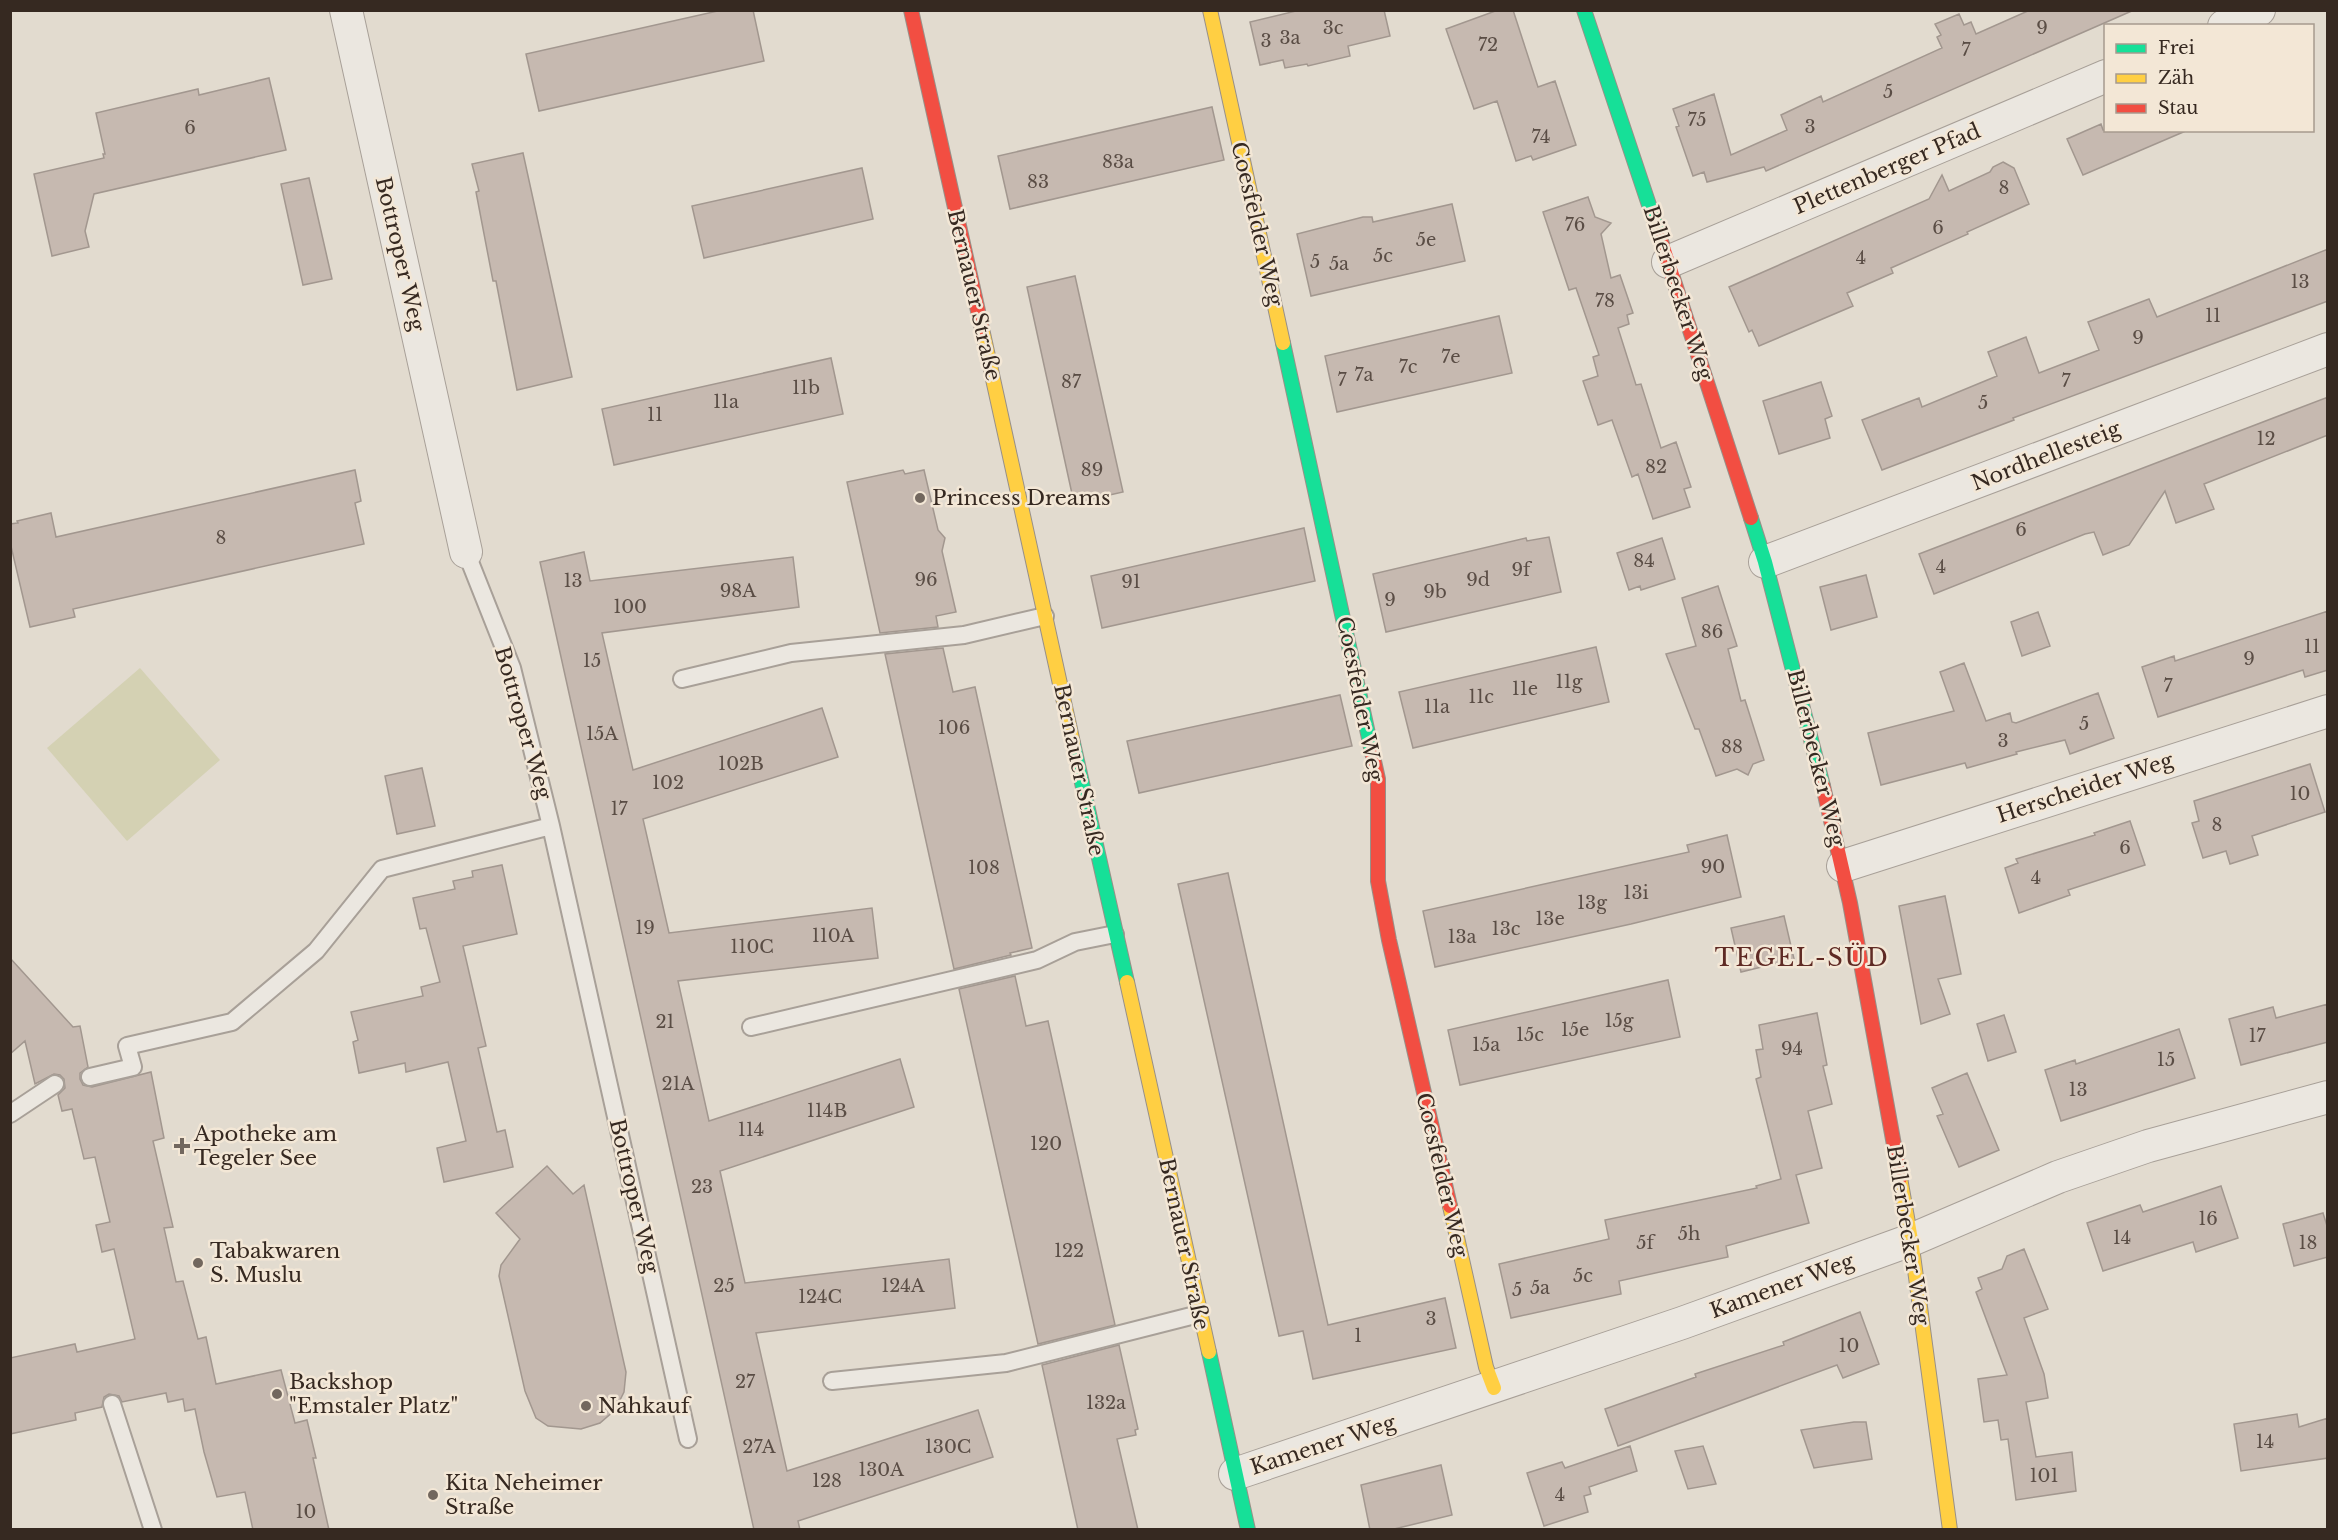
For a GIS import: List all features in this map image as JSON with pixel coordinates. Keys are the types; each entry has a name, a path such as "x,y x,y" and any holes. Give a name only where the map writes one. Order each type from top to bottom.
{"street":[{"name":"Bottroper Weg","path":"346,10 466,552"},
{"name":"Bernauer Straße","path":"911,10 1248,1530"},
{"name":"Coesfelder Weg","path":"1210,10 1378,779 1378,881 1389,940 1486,1367 1494,1388"},
{"name":"Billerbecker Weg","path":"1584,10 1765,562 1843,866 1911,1240 1950,1530"},
{"path":"2228,24 2259,10"},
{"name":"Plettenberger Pfad","path":"1668,262 2104,77"},
{"name":"Nordhellesteig","path":"1765,562 2328,349"},
{"name":"Herscheider Weg","path":"1843,866 2328,711"},
{"name":"Kamener Weg","path":"1235,1474 1682,1323 1911,1240 2058,1177 2148,1146 2328,1097"}],"lane":[{"name":"Bottroper Weg","path":"466,552 512,668 551,826 688,1439"},
{"path":"682,679 791,653 964,635 1046,616"},
{"path":"90,1077 133,1067 127,1046 232,1022 316,951 382,869 551,826"},
{"path":"751,1027 1037,960 1075,942 1115,934"},
{"path":"10,1114 56,1084"},
{"path":"832,1382 1006,1363 1199,1314"},
{"path":"112,1404 153,1530"}],"shaded area":[{"path":"140,668 220,760 127,841 47,748"}],"building":[{"path":"722,10 753,10 764,61 539,111 526,54"},
{"path":"1300,10 1384,10 1390,36 1348,46 1350,56 1308,66 1307,64 1285,68 1283,60 1260,65 1250,22"},
{"path":"1498,10 1513,10 1538,87 1555,81 1576,145 1533,160 1531,156 1516,161 1497,101 1474,109 1446,29"},
{"path":"2030,10 2134,10 1766,171 1764,167 1707,182 1704,172 1693,176 1676,127 1679,126 1673,109 1714,94 1731,155 1787,130 1781,115 1821,96 1823,102 1942,48 1937,37 1941,35 1935,24 1959,14 1964,25 1971,22 1976,34"},
{"path":"269,78 286,150 94,194 85,231 89,247 52,256 34,174 104,158 96,113 198,89 199,95"},
{"path":"1212,107 1224,160 1010,209 998,156"},
{"path":"2101,124 2104,132 2183,132 2083,175 2067,139"},
{"path":"523,153 572,377 517,390 496,281 493,281 476,192 479,191 472,164"},
{"path":"2003,162 2014,168 2029,204 1891,268 1893,273 1847,293 1853,306 1759,346 1752,330 1749,332 1729,287 1929,199 1942,175 1949,191 1990,172 1993,167"},
{"path":"862,168 873,219 704,258 692,206"},
{"path":"309,178 332,279 303,285 281,184"},
{"path":"1588,197 1595,217 1611,223 1601,234 1611,278 1620,275 1633,313 1627,315 1629,324 1618,328 1636,385 1641,384 1661,448 1676,442 1691,487 1684,489 1690,507 1653,519 1638,474 1632,477 1612,420 1598,425 1583,381 1598,376 1593,357 1599,355 1576,288 1569,290 1543,212"},
{"path":"1452,204 1465,261 1311,296 1297,234 1363,217 1372,217 1373,222"},
{"path":"2328,249 2328,301 2013,418 2014,420 1882,470 1862,420 1919,398 1922,407 1997,376 1988,352 2026,337 2039,373 2099,350 2088,322 2149,299 2157,317"},
{"path":"1075,276 1123,492 1074,503 1027,287"},
{"path":"1499,316 1512,373 1337,412 1325,356"},
{"path":"831,358 843,414 614,465 602,409"},
{"path":"1821,382 1832,416 1825,419 1830,438 1779,454 1763,401"},
{"path":"2328,397 2328,435 2204,484 2214,509 2176,523 2165,491 2129,545 2103,555 2094,532 2085,534 1934,594 1919,554"},
{"path":"355,470 361,501 355,503 364,544 73,609 75,617 30,627 10,542 10,524 51,513 56,537"},
{"path":"903,470 905,474 924,470 938,530 945,538 942,551 956,612 936,616 938,627 880,633 847,482"},
{"path":"1304,528 1315,581 1102,628 1091,576"},
{"path":"1549,537 1561,592 1386,632 1373,574 1526,538 1527,541"},
{"path":"1662,538 1675,579 1641,590 1640,586 1629,590 1617,553"},
{"path":"584,552 590,581 793,557 799,607 602,633 633,770 822,708 838,757 643,819 669,933 872,908 878,958 678,981 709,1121 900,1059 914,1107 720,1171 745,1283 949,1259 955,1308 756,1333 787,1471 978,1410 993,1457 798,1521 800,1530 754,1530 540,562"},
{"path":"1866,575 1877,617 1831,630 1820,587"},
{"path":"1718,586 1737,646 1728,649 1741,701 1745,700 1764,760 1753,764 1748,775 1737,769 1716,776 1699,729 1695,729 1666,654 1696,646 1682,598"},
{"path":"2328,611 2328,670 2305,677 2303,670 2158,717 2142,667 2174,656 2175,661"},
{"path":"2038,612 2050,646 2022,656 2011,622"},
{"path":"1596,647 1609,702 1413,748 1399,692"},
{"path":"943,648 953,692 975,687 1032,948 954,969 885,654"},
{"path":"1964,663 1986,721 2010,713 2012,722 2016,723 2098,693 2114,738 2070,754 2065,740 2016,752 2017,754 1967,768 1965,763 1881,785 1868,733 1954,711 1940,672"},
{"path":"1340,695 1352,746 1139,793 1127,741"},
{"path":"2310,764 2325,812 2252,836 2258,855 2230,864 2226,851 2203,858 2192,823 2199,821 2194,801"},
{"path":"422,768 435,826 397,834 385,776"},
{"path":"2130,821 2145,865 2068,890 2070,895 2019,913 2005,868 2018,863 2016,859 2095,835 2094,833"},
{"path":"1727,835 1741,897 1435,967 1423,911 1689,852 1687,845"},
{"path":"502,865 517,934 463,946 486,1046 478,1048 497,1132 505,1130 513,1167 444,1182 437,1148 466,1141 448,1062 406,1072 405,1063 359,1073 353,1042 358,1040 351,1012 423,996 421,987 440,982 426,928 420,929 413,898 455,889 453,881 473,877 472,871"},
{"path":"1228,873 1328,1325 1445,1298 1456,1348 1313,1379 1303,1331 1279,1336 1178,884"},
{"path":"1945,896 1961,974 1938,979 1950,1014 1921,1024 1899,906"},
{"path":"1784,916 1794,959 1741,972 1731,928"},
{"path":"10,958 73,1027 80,1026 88,1067 80,1073 83,1085 92,1087 151,1072 164,1138 153,1141 173,1227 164,1228 176,1282 183,1281 198,1339 206,1337 216,1384 281,1370 295,1423 307,1420 329,1530 253,1530 245,1492 217,1497 195,1409 185,1411 183,1399 168,1402 166,1393 122,1402 119,1396 109,1394 104,1397 102,1407 75,1413 76,1420 10,1434 10,1358 75,1344 77,1352 135,1339 114,1249 102,1252 96,1225 110,1222 95,1157 84,1159 72,1109 62,1111 58,1095 65,1088 64,1079 54,1074 35,1084 25,1041 10,1054"},
{"path":"1015,976 1026,1026 1048,1021 1115,1325 1038,1344 959,989"},
{"path":"1668,980 1680,1037 1460,1085 1448,1030"},
{"path":"2328,1004 2328,1042 2241,1065 2229,1019 2273,1007 2276,1018"},
{"path":"1817,1013 1827,1065 1823,1066 1832,1104 1808,1111 1822,1168 1796,1175 1809,1223 1726,1246 1728,1257 1619,1281 1621,1294 1511,1318 1499,1264 1609,1239 1605,1220 1757,1188 1756,1186 1781,1179 1756,1079 1761,1077 1756,1050 1763,1049 1759,1025"},
{"path":"2004,1015 2016,1052 1988,1061 1977,1024"},
{"path":"2179,1029 2195,1078 2061,1121 2045,1070 2075,1060 2076,1064"},
{"path":"1967,1073 1999,1150 1959,1167 1937,1116 1943,1114 1932,1088"},
{"path":"547,1166 573,1194 584,1185 626,1372 624,1392 615,1410 600,1423 581,1429 548,1426 536,1418 525,1391 499,1276 501,1265 520,1239 496,1213"},
{"path":"2221,1186 2238,1238 2196,1252 2193,1242 2103,1271 2087,1223 2140,1205 2143,1212"},
{"path":"2323,1213 2328,1229 2328,1257 2294,1266 2283,1224"},
{"path":"2024,1249 2048,1309 2024,1318 2044,1374 2048,1398 2026,1402 2036,1457 2072,1452 2076,1491 2016,1500 2008,1439 2001,1440 1998,1420 1984,1422 1978,1379 2007,1375 1976,1292 1982,1289 1978,1278 2002,1269 2007,1256"},
{"path":"1860,1312 1879,1364 1843,1378 1837,1365 1618,1446 1605,1409 1696,1377 1695,1374 1784,1345 1783,1342"},
{"path":"1119,1345 1138,1429 1135,1430 1136,1435 1117,1439 1138,1530 1078,1530 1042,1365"},
{"path":"2297,1414 2299,1427 2328,1418 2328,1458 2241,1471 2234,1424"},
{"path":"1866,1422 1872,1459 1814,1468 1801,1430"},
{"path":"1630,1446 1637,1471 1589,1487 1591,1494 1584,1496 1588,1512 1544,1526 1527,1473 1562,1462 1565,1468"},
{"path":"1703,1446 1716,1484 1688,1489 1675,1451"},
{"path":"1441,1465 1452,1515 1390,1530 1370,1530 1361,1485"}],"traffic: fast":[{"path":"1584,10 1659,235"},
{"path":"1283,343 1372,752"},
{"path":"1751,518 1765,562 1823,786"},
{"path":"1073,743 1127,982"},
{"path":"1209,1352 1248,1530"}],"traffic: slow":[{"path":"1210,10 1283,343"},
{"path":"982,329 1073,743"},
{"path":"1127,982 1209,1352"},
{"path":"1900,1178 1911,1240 1950,1530"},
{"path":"1450,1206 1486,1367 1494,1388"}],"traffic: jam":[{"path":"911,10 982,329"},
{"path":"1659,235 1751,518"},
{"path":"1372,752 1378,779 1378,881 1389,940 1450,1206"},
{"path":"1823,786 1850,903 1900,1178"}],"place":[{"name":"Princess Dreams","path":"920,498"},
{"name":"Apotheke am Tegeler See","path":"182,1146"},
{"name":"Tabakwaren S. Muslu","path":"198,1263"},
{"name":"Backshop \"Emstaler Platz\"","path":"277,1394"},
{"name":"Nahkauf","path":"586,1406"},
{"name":"Kita Neheimer Straße","path":"433,1495"}],"district":[{"name":"TEGEL-SÜD","path":"1802,957"}]}
